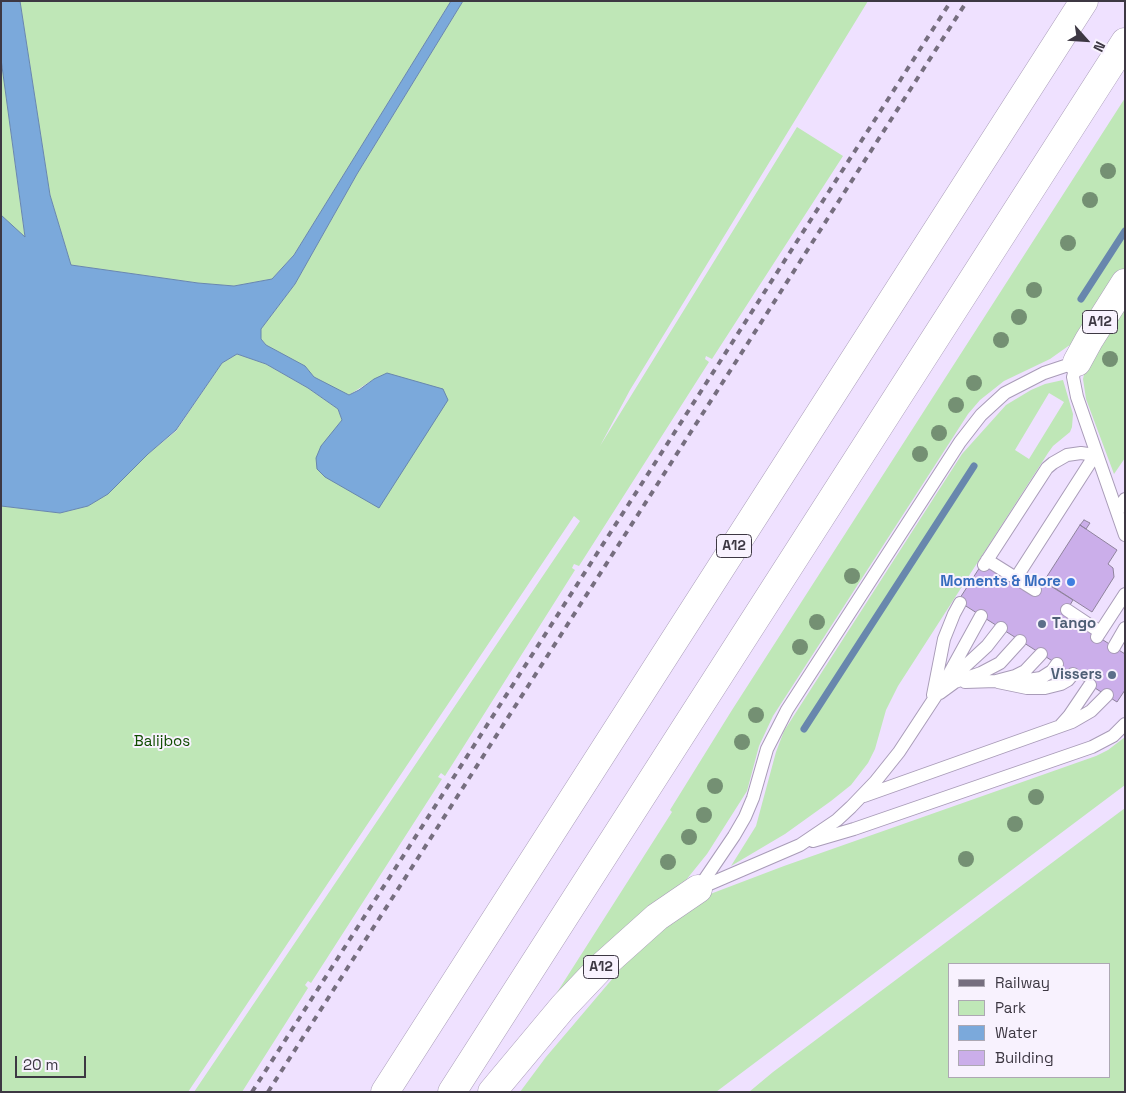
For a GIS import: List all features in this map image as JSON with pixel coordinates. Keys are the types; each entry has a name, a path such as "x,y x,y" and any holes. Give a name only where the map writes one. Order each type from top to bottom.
{"highway":[{"name":"A12","path":"385,1092 1084,1"},
{"path":"452,1092 1125,42"},
{"name":"A12","path":"1077,362 1125,283"},
{"name":"A12","path":"492,1092 599,969 657,917 698,889"}],"lane":[{"name":"A12","path":"1077,362 1073,377 1074,388 1125,535"},
{"name":"A12","path":"698,889 724,852 745,817 753,798 767,748 787,710 960,442 982,415 1006,393 1044,373 1077,362"},
{"path":"1010,577 1096,455 1074,453 1062,457 1049,465 986,563 1029,589"},
{"path":"1116,512 1125,500"},
{"path":"1067,613 1099,634 1125,594"},
{"name":"A12","path":"929,707 946,633 960,603"},
{"name":"A12","path":"929,707 981,616"},
{"name":"A12","path":"929,707 945,686 986,646 1001,628"},
{"path":"1114,647 1125,628"},
{"name":"A12","path":"800,844 837,820 862,797 888,767 937,695 955,682 995,666 1010,654 1020,641"},
{"path":"996,681 1025,671 1041,654"},
{"path":"955,682 1035,680 1047,675 1057,664"},
{"path":"996,681 1027,688 1045,688 1062,684 1074,674"},
{"name":"A12","path":"1054,729 1069,716 1090,685"},
{"name":"A12","path":"862,797 1054,729 1085,715 1097,707 1107,696"},
{"name":"A12","path":"698,889 800,844 854,829 1092,747 1113,736 1125,724"}],"green space":[{"path":"20,1 451,1 294,255 272,279 234,286 198,283 71,265 50,195"},
{"name":"Balijbos","path":"463,1 868,1 630,390 600,446 797,127 843,156 712,359 706,356 705,359 709,362 579,566 574,564 572,568 575,570 445,776 441,773 438,777 442,779 311,983 308,981 305,985 308,988 242,1092 194,1092 580,521 574,516 188,1092 1,1092 1,506 60,513 88,506 107,494 148,454 176,431 222,363 237,354 266,364 308,388 338,409 342,420 316,458 374,379 349,395 339,391 314,377 304,366 266,345 261,339 261,329 295,284 357,174"},
{"path":"1,59 25,238 1,215"},
{"path":"1125,98 1125,267 1083,332 1074,342 1050,359 1004,381 980,400 968,414 773,716 759,746 747,791 707,854 678,890 559,996 556,994 672,812 670,810 732,710"},
{"path":"1125,301 1125,458 1114,474 1086,399 1083,379 1085,369"},
{"path":"1063,380 1073,414 1070,432 1053,446 1048,453 898,686 886,710 875,749 868,763 851,785 831,801 785,834 731,866 756,826 776,752 784,731 962,454 1006,405 1045,384","holes":["1049,393 1064,402 1029,459 1015,450"]},
{"path":"1125,737 1125,785 716,1092 520,1092 546,1057 636,951 705,896 784,866 1096,756 1108,750"},
{"path":"1125,808 1125,1092 749,1092 773,1072"}],"water":[{"path":"1,1 20,1 50,195 71,265 198,283 234,286 272,279 294,255 451,1 463,1 357,174 295,284 261,329 261,339 266,345 305,366 314,377 349,395 387,373 443,389 448,400 379,508 325,477 317,469 316,458 321,446 342,420 338,409 308,388 266,364 237,354 222,363 176,430 148,454 108,494 88,506 60,513 1,506 1,215 25,237 1,59"}],"building":[{"path":"1084,520 1090,523 1086,529 1080,525"},
{"path":"1080,525 1117,550 1108,564 1113,568 1114,577 1092,612 1044,581"},
{"path":"982,564 1035,590 1041,580 1073,600 1064,615 1125,654 1125,690 1117,702 958,601"}],"waterway":[{"path":"1081,299 1125,231"},
{"path":"804,729 974,466"}],"railway":[{"path":"252,1092 951,1"},
{"path":"268,1092 967,1"}],"place":[{"name":"Moments & More","path":"1071,582"},
{"name":"Tango","path":"1042,624"},
{"name":"Vissers","path":"1112,675"}]}
